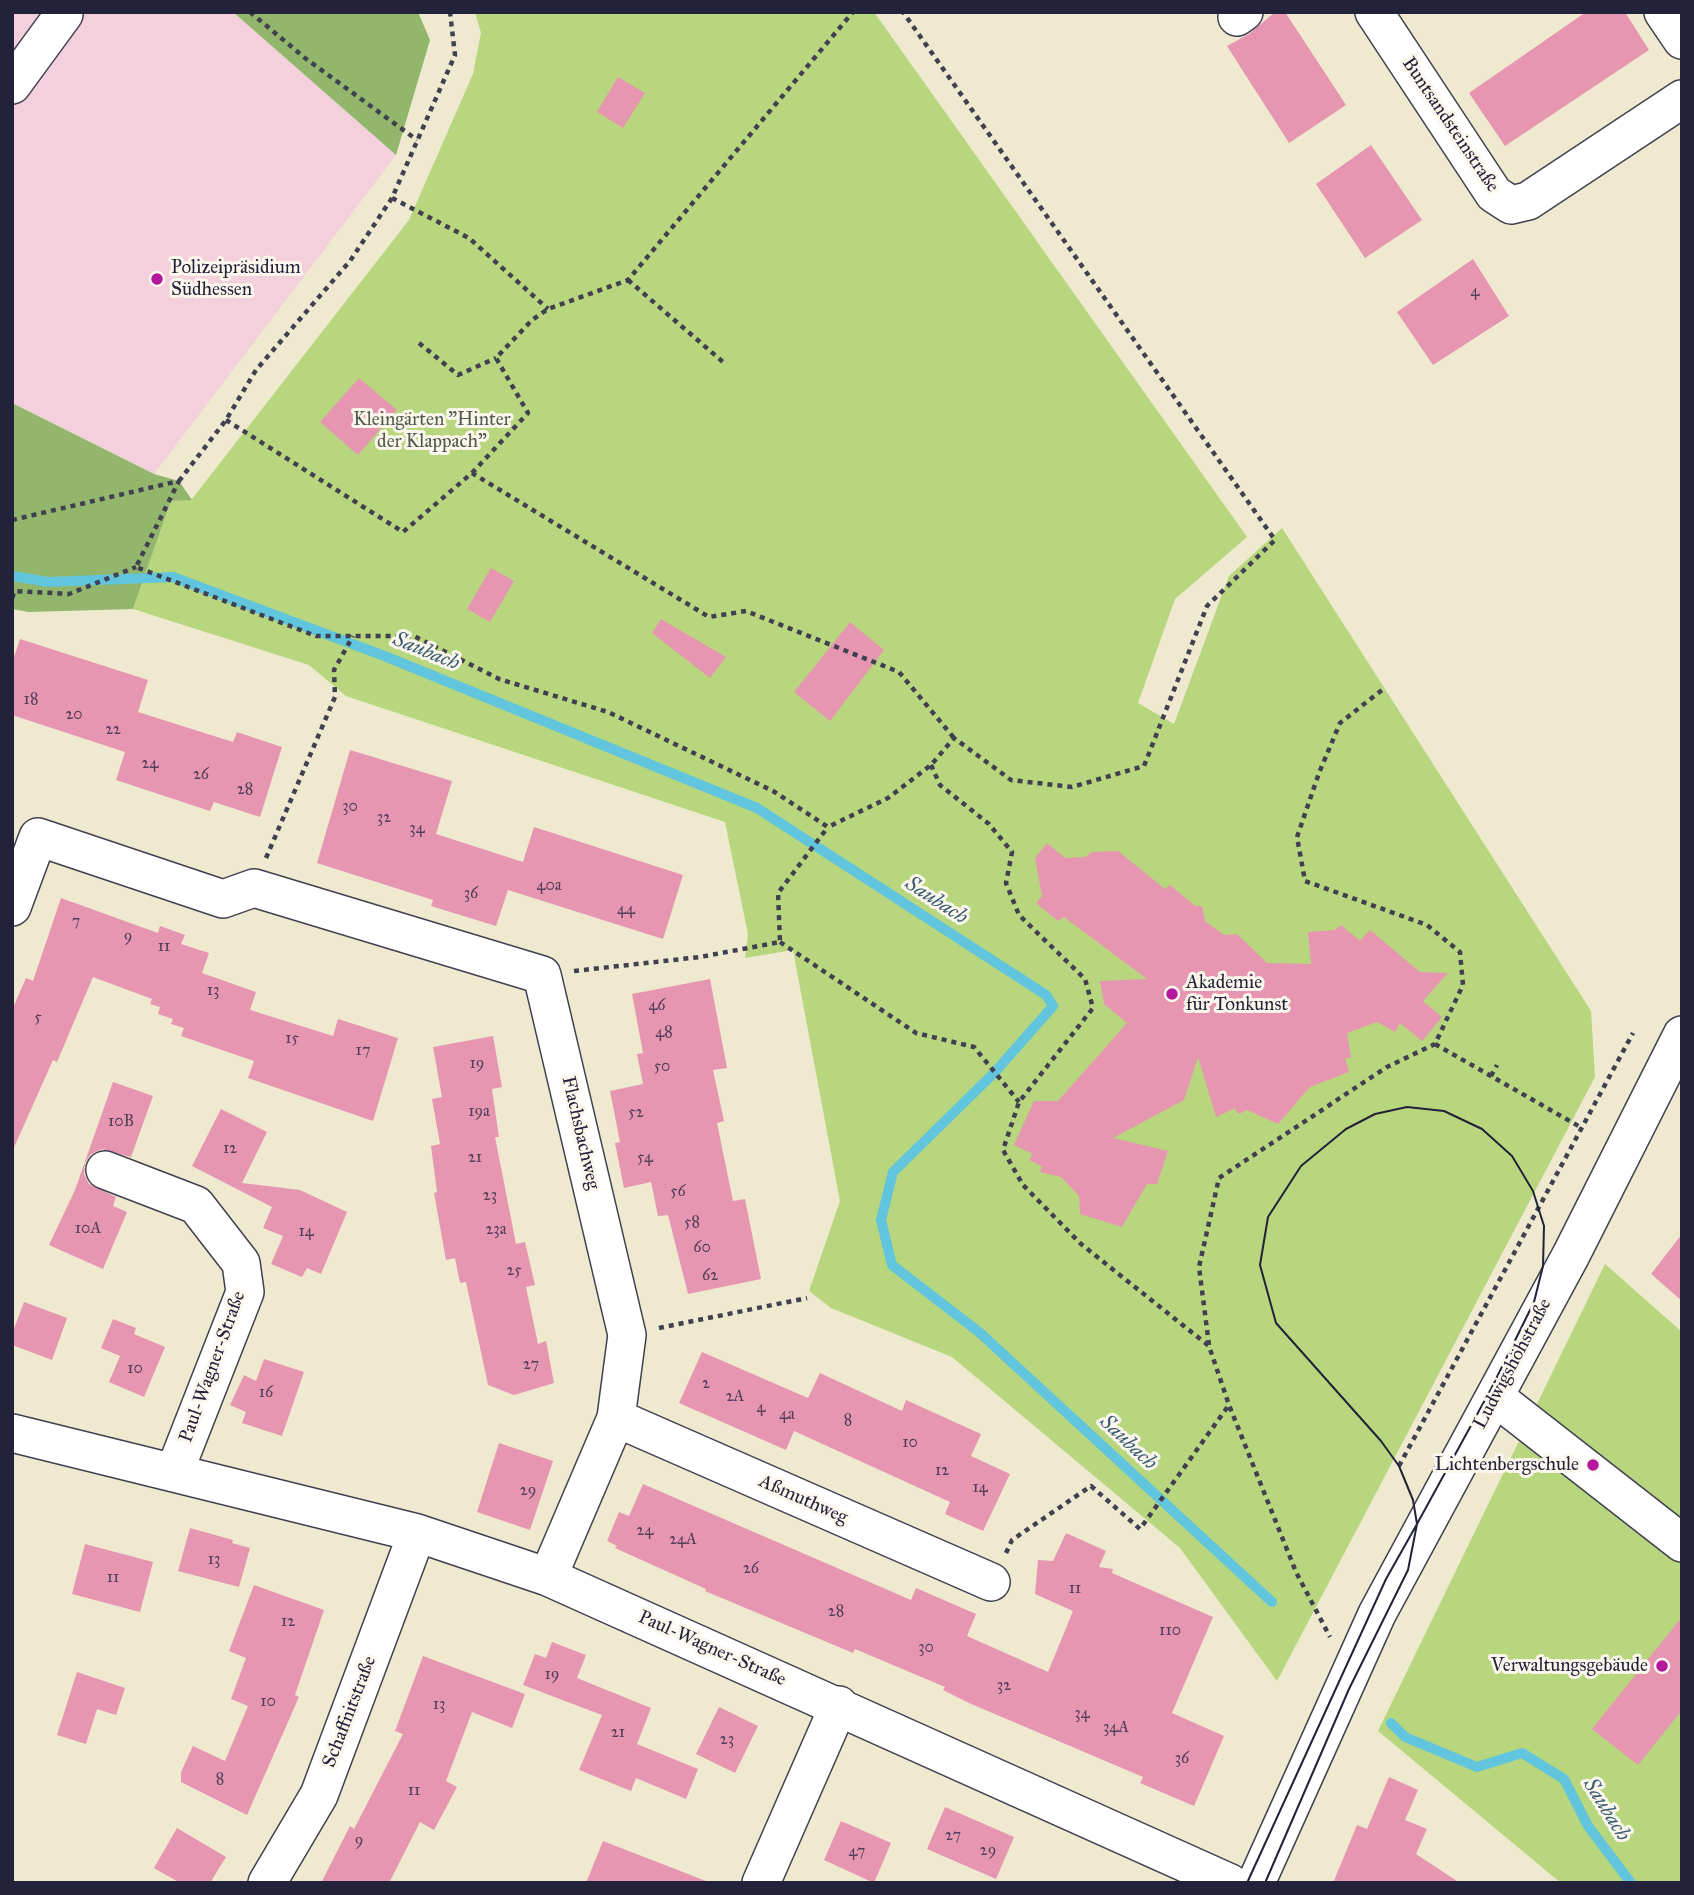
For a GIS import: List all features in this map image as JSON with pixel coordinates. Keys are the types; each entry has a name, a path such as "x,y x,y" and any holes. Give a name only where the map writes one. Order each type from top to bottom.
{"street":[{"name":"Buntsandsteinstraße","path":"1374,12 1494,194 1511,205 1528,201 1682,99"},
{"path":"1663,12 1682,40"},
{"path":"12,85 64,14"},
{"path":"12,907 38,837 223,899 254,888 542,975"},
{"name":"Flachsbachweg","path":"542,975 627,1335 616,1418 548,1577"},
{"name":"Ludwigshöhstraße","path":"1256,1883 1377,1614 1495,1397 1682,1035"},
{"name":"Paul-Wagner-Straße","path":"105,1170 196,1205 241,1263 245,1292 174,1473"},
{"path":"1495,1397 1682,1543"},
{"name":"Aßmuthweg","path":"616,1418 991,1582"},
{"name":"Paul-Wagner-Straße","path":"12,1433 417,1533 548,1577 839,1705 1230,1883"},
{"name":"Schaffnitstraße","path":"267,1883 318,1795 417,1533"},
{"path":"761,1883 839,1705"}],"path":[{"path":"250,12 305,58 417,140"},
{"path":"136,568 179,481 226,419 256,370 350,261 392,198 455,55 450,12"},
{"path":"419,343 458,376 496,358 532,320 548,309 628,280 853,12"},
{"path":"472,473 709,617 746,611 899,672 954,738 1011,780 1072,787 1144,766 1207,606 1275,540 903,12"},
{"path":"392,198 469,238 548,309"},
{"path":"628,280 723,362"},
{"path":"226,419 403,532 472,473 528,412 496,358"},
{"path":"12,520 179,481"},
{"path":"12,598 15,591 69,594 136,568 316,636 414,636 499,679 608,712 773,791 828,827"},
{"path":"254,888 335,697 334,670 352,637"},
{"path":"1349,1674 1296,1572 1229,1405 1209,1346 1199,1266 1219,1178 1387,1067 1435,1044 1463,985 1460,952 1427,925 1305,881 1297,837 1319,773 1340,723 1382,690"},
{"path":"780,943 778,893 828,827 888,798 931,765 954,738"},
{"path":"931,765 940,785 989,824 1012,852 1006,883 1018,915 1085,979 1093,1008 1020,1102 1003,1150 1023,1185 1081,1244 1209,1346"},
{"path":"542,975 700,957 780,943 916,1033 974,1047 1020,1102"},
{"path":"1399,1466 1633,1033"},
{"path":"1435,1044 1582,1128"},
{"path":"1491,1076 1497,1065"},
{"path":"627,1335 807,1298"},
{"path":"991,1582 1012,1540 1091,1486 1140,1529 1229,1405"}],"shaded area":[{"name":"Polizeipräsidium Südhessen","path":"12,12 233,12 396,155 154,474 12,403"}],"green space":[{"path":"233,12 418,12 430,40 396,155"},
{"name":"Kleingärten \"Hinter der Klappach\"","path":"475,12 874,12 1247,537 1175,599 1138,703 1174,724 1229,576 1282,528 1591,1011 1595,1077 1277,1681 1180,1548 952,1357 831,1308 809,1291 840,1201 793,950 745,958 748,934 725,822 346,696 309,665 133,609 171,501 192,499 409,220 473,74 481,33"},
{"path":"12,403 154,474 179,481 192,500 171,501 133,609 29,612 12,609"},
{"name":"Lichtenbergschule","path":"1605,1264 1682,1332 1682,1883 1561,1883 1378,1731"}],"building":[{"path":"1275,12 1285,12 1346,105 1289,143 1227,46 1249,34"},
{"path":"1586,12 1625,12 1649,50 1505,146 1469,93"},
{"path":"618,77 645,93 623,128 597,112"},
{"path":"1371,145 1422,220 1365,258 1316,184"},
{"path":"1473,259 1509,316 1433,365 1397,312"},
{"path":"359,378 397,410 358,455 320,422"},
{"path":"491,568 514,581 490,622 467,609"},
{"path":"661,619 726,657 710,678 652,633"},
{"path":"850,622 884,650 830,721 794,692"},
{"path":"20,639 148,680 138,712 233,742 237,732 282,747 260,817 214,802 210,811 116,780 125,752 12,715 12,663"},
{"path":"350,750 452,781 436,834 523,862 534,827 683,875 663,939 508,890 496,926 431,906 433,900 317,863"},
{"path":"1047,843 1065,858 1085,857 1092,852 1118,851 1165,889 1170,885 1195,906 1202,906 1205,921 1224,935 1237,934 1267,963 1311,964 1308,932 1335,930 1341,925 1360,941 1370,930 1420,972 1448,973 1423,1001 1442,1017 1422,1041 1400,1023 1395,1032 1377,1022 1347,1033 1351,1058 1345,1058 1349,1072 1310,1087 1278,1124 1247,1110 1238,1114 1235,1108 1216,1117 1198,1057 1184,1100 1113,1138 1168,1151 1157,1184 1147,1184 1122,1227 1080,1214 1079,1196 1061,1177 1040,1172 1042,1166 1029,1160 1033,1154 1014,1145 1034,1101 1058,1101 1127,1023 1104,1004 1100,981 1147,979 1064,917 1058,921 1036,903 1042,896 1035,858"},
{"path":"61,898 158,933 160,926 185,935 181,944 209,953 202,973 256,992 250,1010 333,1036 338,1019 398,1038 373,1121 248,1078 254,1061 181,1036 184,1028 171,1024 173,1019 158,1014 160,1007 150,1004 152,999 93,977 57,1062 53,1060 12,1152 12,1010 26,978 33,981"},
{"path":"710,979 727,1068 713,1070 724,1121 717,1123 733,1201 745,1199 761,1279 688,1294 668,1215 658,1216 651,1182 624,1188 615,1143 620,1142 610,1091 643,1084 637,1054 643,1053 632,994"},
{"path":"493,1036 502,1087 492,1089 499,1137 495,1137 516,1244 525,1242 535,1285 526,1287 538,1344 546,1341 554,1383 514,1395 488,1385 466,1282 460,1283 455,1258 446,1260 434,1193 437,1192 431,1146 440,1144 432,1099 442,1097 433,1047"},
{"path":"113,1082 153,1096 131,1157 102,1149 91,1154 85,1163 84,1174 89,1184 116,1197 113,1206 127,1212 103,1269 49,1245 75,1190"},
{"path":"221,1109 267,1132 242,1183 300,1190 347,1212 321,1274 307,1268 302,1277 271,1264 283,1236 263,1228 272,1207 192,1166"},
{"path":"1682,1234 1682,1301 1651,1274"},
{"path":"24,1302 67,1318 52,1360 12,1345 12,1334"},
{"path":"113,1319 136,1328 134,1334 165,1347 144,1397 109,1382 120,1356 101,1348"},
{"path":"702,1352 808,1398 820,1373 902,1411 906,1400 981,1434 971,1456 1010,1474 983,1531 945,1514 950,1502 794,1431 786,1450 679,1403"},
{"path":"264,1359 304,1372 282,1436 242,1423 246,1412 230,1405 244,1375 256,1381"},
{"path":"499,1443 553,1461 530,1530 477,1512"},
{"path":"643,1484 911,1600 916,1588 976,1614 967,1636 1048,1672 1073,1611 1035,1594 1038,1560 1053,1561 1066,1533 1106,1551 1099,1567 1113,1569 1112,1573 1213,1617 1172,1713 1224,1736 1194,1806 1140,1783 1143,1777 969,1703 943,1690 945,1687 855,1649 853,1653 705,1591 706,1589 615,1548 617,1546 607,1541 619,1512 629,1516"},
{"path":"190,1528 233,1540 232,1543 250,1548 239,1587 178,1571"},
{"path":"85,1544 153,1562 140,1612 72,1594"},
{"path":"254,1585 324,1610 295,1695 299,1697 247,1815 181,1782 181,1772 193,1746 225,1761 248,1706 231,1699 246,1658 229,1651"},
{"name":"Verwaltungsgebäude","path":"1682,1617 1682,1710 1638,1765 1592,1729"},
{"path":"552,1642 586,1655 577,1678 651,1708 637,1744 698,1769 686,1799 636,1778 631,1791 579,1770 602,1715 523,1685 535,1654 546,1658"},
{"path":"423,1656 525,1694 512,1728 472,1712 446,1781 457,1787 434,1830 420,1822 389,1883 321,1883 350,1826 354,1829 403,1734 395,1731"},
{"path":"77,1672 125,1688 116,1715 97,1709 86,1744 57,1735"},
{"path":"719,1707 758,1726 735,1773 696,1754"},
{"path":"1389,1777 1418,1790 1405,1820 1427,1829 1416,1854 1460,1883 1333,1883 1357,1825 1367,1829"},
{"path":"945,1807 1014,1837 996,1879 927,1849"},
{"path":"841,1821 891,1843 874,1883 824,1860"},
{"path":"177,1828 226,1857 210,1883 180,1883 154,1868"},
{"path":"603,1841 706,1881 586,1883"}],"waterway":[{"name":"Saubach","path":"12,576 48,582 173,577 382,655 757,808 1046,995 1053,1006 995,1072 893,1172 881,1220 892,1265 979,1332 1272,1602"},
{"name":"Saubach","path":"1391,1723 1405,1737 1477,1767 1522,1753 1564,1779 1588,1826 1631,1883"}],"tram line":[{"path":"1247,1883 1386,1579 1417,1524 1491,1389 1534,1302 1543,1266 1544,1226 1533,1191 1512,1156 1482,1129 1444,1111 1407,1107 1375,1114 1346,1129 1301,1166 1268,1217 1260,1265 1276,1323 1381,1441 1399,1466 1413,1500 1417,1524 1408,1570 1349,1689 1265,1883"}],"place":[{"name":"Polizeipräsidium Südhessen","path":"157,279"},
{"name":"Akademie für Tonkunst","path":"1172,994"},
{"name":"Lichtenbergschule","path":"1593,1465"},
{"name":"Verwaltungsgebäude","path":"1662,1666"}]}
